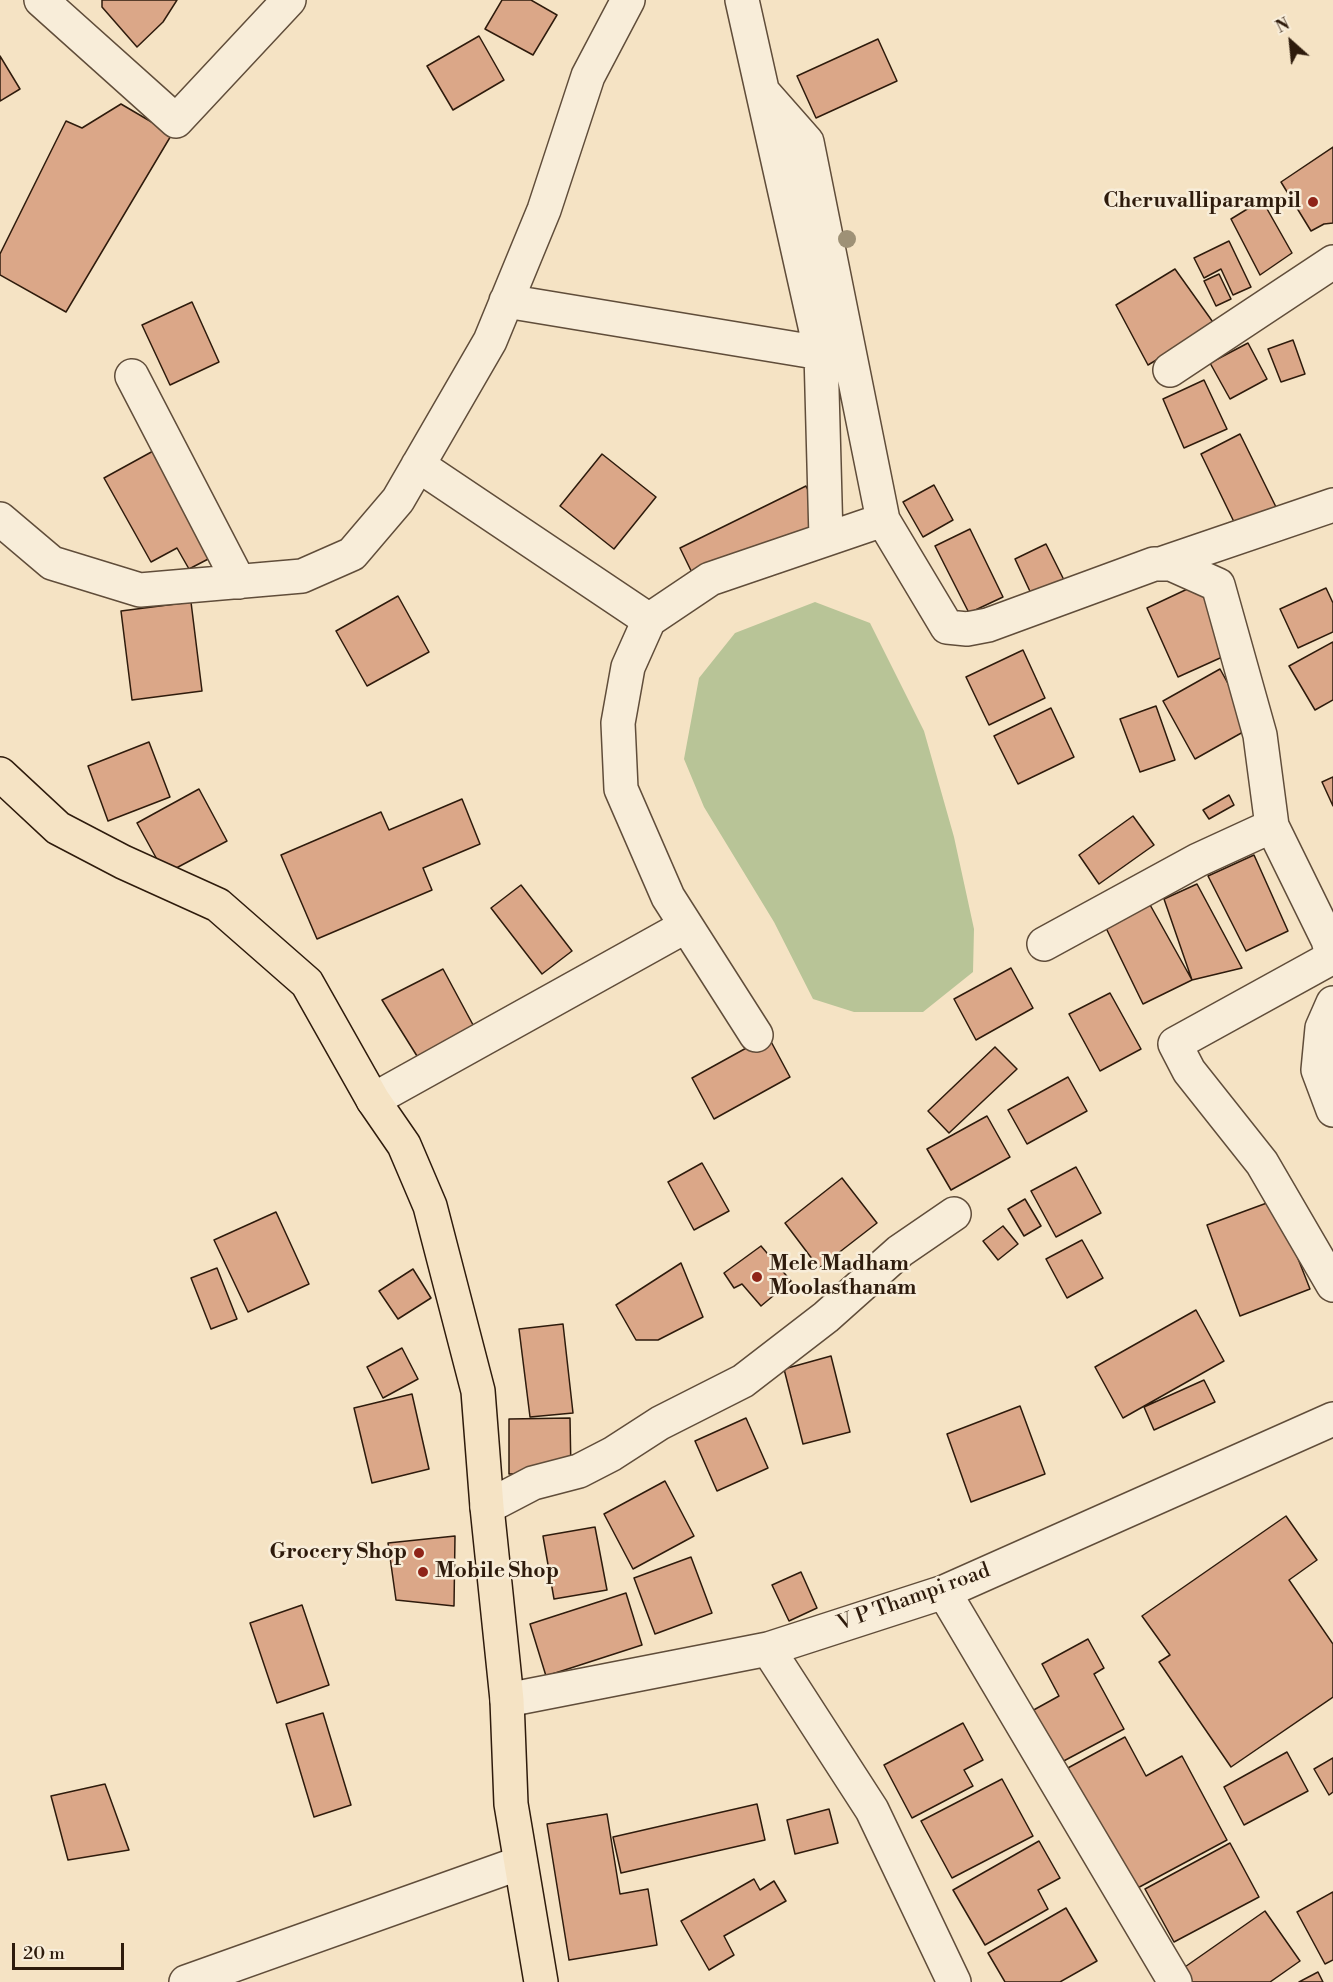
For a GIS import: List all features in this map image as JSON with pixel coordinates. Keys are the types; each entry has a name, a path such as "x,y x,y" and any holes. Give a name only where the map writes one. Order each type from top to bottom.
{"main road":[{"path":"0,774 58,828 123,862 218,905 307,983 373,1100 404,1145 430,1206 478,1391 487,1507 507,1700 511,1804 541,1982"}],"street":[{"path":"41,0 176,121 290,0"},
{"path":"0,519 52,563 140,590 302,576 352,554 398,500 490,341 544,210 588,76 628,0"},
{"path":"744,1 762,92 821,353 826,538"},
{"path":"762,92 807,142 883,520 947,627 967,629 988,625 1333,505"},
{"path":"1170,370 1333,262"},
{"path":"506,301 821,353"},
{"path":"132,376 239,582"},
{"path":"418,465 650,620"},
{"path":"756,1035 668,897 621,789 618,723 628,667 650,620 710,579 883,520"},
{"path":"1163,563 1218,585 1260,735 1272,826 1328,940 1333,958 1174,1044 1189,1071 1262,1163 1333,1286"},
{"path":"1044,944 1198,860 1272,826"},
{"path":"373,1100 686,926"},
{"path":"1333,1003 1322,1028 1318,1070 1333,1110"},
{"path":"487,1507 533,1483 579,1471 612,1454 660,1423 743,1381 826,1317 900,1251 954,1214"},
{"name":"V P Thampi road","path":"507,1700 768,1648 944,1592 1333,1419"},
{"path":"944,1592 1175,1982"},
{"path":"768,1648 872,1810 954,1982"},
{"path":"186,1982 520,1863"}],"green space":[{"path":"815,602 870,623 924,731 954,837 974,929 973,972 923,1012 854,1012 813,999 774,922 704,807 684,759 699,678 735,633"}],"building":[{"path":"102,0 177,0 163,22 137,47 102,7"},
{"path":"502,0 531,0 557,15 533,55 485,29"},
{"path":"479,36 504,80 453,110 427,66"},
{"path":"878,39 897,81 816,118 797,76"},
{"path":"0,56 20,89 0,101"},
{"path":"121,104 172,134 66,312 0,275 0,254 66,121 82,128"},
{"name":"Cheruvalliparampil","path":"1333,147 1333,223 1324,224 1311,231 1281,182"},
{"path":"1262,200 1292,253 1260,275 1231,219"},
{"path":"1229,241 1251,287 1233,295 1221,269 1204,278 1194,258"},
{"path":"1175,269 1215,325 1148,365 1116,305"},
{"path":"1219,274 1231,299 1216,306 1204,281"},
{"path":"192,302 219,362 170,385 142,325"},
{"path":"1293,340 1305,374 1281,382 1268,349"},
{"path":"1248,343 1267,379 1230,399 1210,363"},
{"path":"1204,380 1227,429 1184,448 1163,399"},
{"path":"1240,434 1276,507 1236,526 1201,454"},
{"path":"155,450 214,556 189,569 177,548 151,562 104,478"},
{"path":"602,454 656,497 614,549 560,506"},
{"path":"934,485 953,520 923,537 903,502"},
{"path":"806,486 824,524 698,585 680,548"},
{"path":"970,529 1003,597 969,613 935,546"},
{"path":"1046,544 1066,584 1034,600 1015,559"},
{"path":"1198,584 1229,654 1178,677 1147,608"},
{"path":"1326,588 1333,603 1333,632 1298,648 1280,609"},
{"path":"398,596 429,652 367,686 336,631"},
{"path":"191,602 202,691 132,700 121,611"},
{"path":"1333,642 1333,700 1315,710 1289,666"},
{"path":"1023,650 1045,698 989,725 966,677"},
{"path":"1220,669 1252,727 1195,759 1163,701"},
{"path":"1156,706 1175,760 1140,772 1120,719"},
{"path":"1051,708 1074,757 1018,784 994,736"},
{"path":"149,742 170,797 108,821 88,766"},
{"path":"1333,777 1333,806 1322,782"},
{"path":"199,789 227,841 165,874 137,823"},
{"path":"1229,795 1234,805 1209,819 1203,810"},
{"path":"462,799 480,844 423,868 432,890 317,939 281,855 381,812 389,830"},
{"path":"1133,816 1154,845 1099,884 1079,855"},
{"path":"1254,855 1288,931 1246,951 1208,876"},
{"path":"1197,884 1242,968 1192,980 1164,899"},
{"path":"521,885 572,951 542,974 491,908"},
{"path":"1149,903 1192,980 1143,1004 1106,928"},
{"path":"1011,968 1033,1008 976,1040 954,999"},
{"path":"443,969 479,1036 422,1064 382,1000"},
{"path":"1110,993 1141,1049 1100,1071 1069,1014"},
{"path":"768,1036 790,1077 714,1119 692,1078"},
{"path":"995,1047 1017,1069 949,1133 928,1111"},
{"path":"1068,1077 1087,1111 1027,1144 1008,1110"},
{"path":"987,1116 1010,1157 951,1190 927,1149"},
{"path":"702,1163 729,1211 694,1230 668,1182"},
{"path":"1076,1167 1101,1213 1056,1237 1031,1191"},
{"path":"842,1178 877,1223 819,1268 785,1223"},
{"path":"1025,1199 1041,1226 1024,1236 1008,1209"},
{"path":"1275,1200 1310,1289 1240,1316 1207,1225"},
{"path":"276,1212 309,1284 248,1312 214,1240"},
{"path":"1003,1226 1018,1244 998,1260 983,1241"},
{"path":"1082,1240 1103,1278 1067,1298 1046,1259"},
{"name":"Mele Madham Moolasthanam","path":"761,1246 791,1281 761,1306 742,1284 734,1288 724,1273"},
{"path":"681,1263 703,1317 658,1340 636,1340 616,1305"},
{"path":"217,1268 237,1319 211,1329 191,1278"},
{"path":"413,1269 431,1298 398,1319 379,1291"},
{"path":"1196,1310 1224,1361 1123,1418 1095,1367"},
{"path":"563,1324 573,1413 530,1417 519,1329"},
{"path":"402,1348 418,1379 383,1398 367,1367"},
{"path":"831,1356 850,1432 803,1444 784,1369"},
{"path":"1204,1380 1215,1402 1154,1430 1144,1407"},
{"path":"412,1394 429,1469 372,1483 354,1408"},
{"path":"1020,1406 1045,1474 971,1502 947,1434"},
{"path":"570,1418 571,1473 509,1474 509,1419"},
{"path":"746,1418 768,1468 717,1491 695,1441"},
{"path":"665,1481 694,1536 633,1569 604,1514"},
{"path":"1286,1516 1317,1560 1289,1580 1333,1644 1333,1697 1231,1767 1159,1662 1170,1655 1142,1616"},
{"path":"595,1527 607,1590 554,1599 543,1536"},
{"name":"Mobile Shop","path":"455,1536 454,1606 396,1600 388,1543"},
{"path":"691,1557 712,1613 655,1634 634,1578"},
{"path":"801,1572 817,1608 789,1621 772,1585"},
{"path":"626,1593 642,1645 546,1676 530,1624"},
{"path":"302,1605 329,1685 277,1703 250,1623"},
{"path":"1088,1639 1104,1668 1094,1674 1124,1729 1058,1764 1030,1712 1059,1696 1042,1664"},
{"path":"323,1713 351,1805 314,1817 286,1724"},
{"path":"963,1723 983,1760 964,1770 973,1786 912,1818 884,1765"},
{"path":"1125,1737 1146,1776 1182,1756 1227,1840 1132,1891 1066,1769"},
{"path":"1287,1752 1308,1791 1244,1825 1224,1787"},
{"path":"1333,1758 1333,1792 1329,1795 1314,1769"},
{"path":"1002,1779 1033,1836 952,1878 921,1821"},
{"path":"105,1784 129,1850 68,1860 51,1796"},
{"path":"757,1804 765,1840 621,1873 613,1837"},
{"path":"829,1809 838,1843 795,1854 787,1820"},
{"path":"607,1814 620,1894 648,1889 657,1945 569,1960 547,1824"},
{"path":"1039,1841 1060,1878 1038,1890 1048,1909 985,1945 953,1890"},
{"path":"1230,1843 1259,1897 1174,1942 1145,1889"},
{"path":"754,1879 760,1890 774,1881 786,1901 724,1936 734,1955 709,1970 681,1921"},
{"path":"1333,1892 1333,1960 1325,1964 1297,1912"},
{"path":"1066,1908 1097,1961 1060,1982 1005,1982 988,1953"},
{"path":"1265,1911 1300,1961 1270,1982 1176,1982 1172,1976"},
{"path":"1318,1972 1323,1982 1299,1982"}],"place":[{"name":"Cheruvalliparampil","path":"1313,202"},
{"name":"Mele Madham Moolasthanam","path":"757,1277"},
{"name":"Grocery Shop","path":"419,1553"},
{"name":"Mobile Shop","path":"423,1572"}]}
